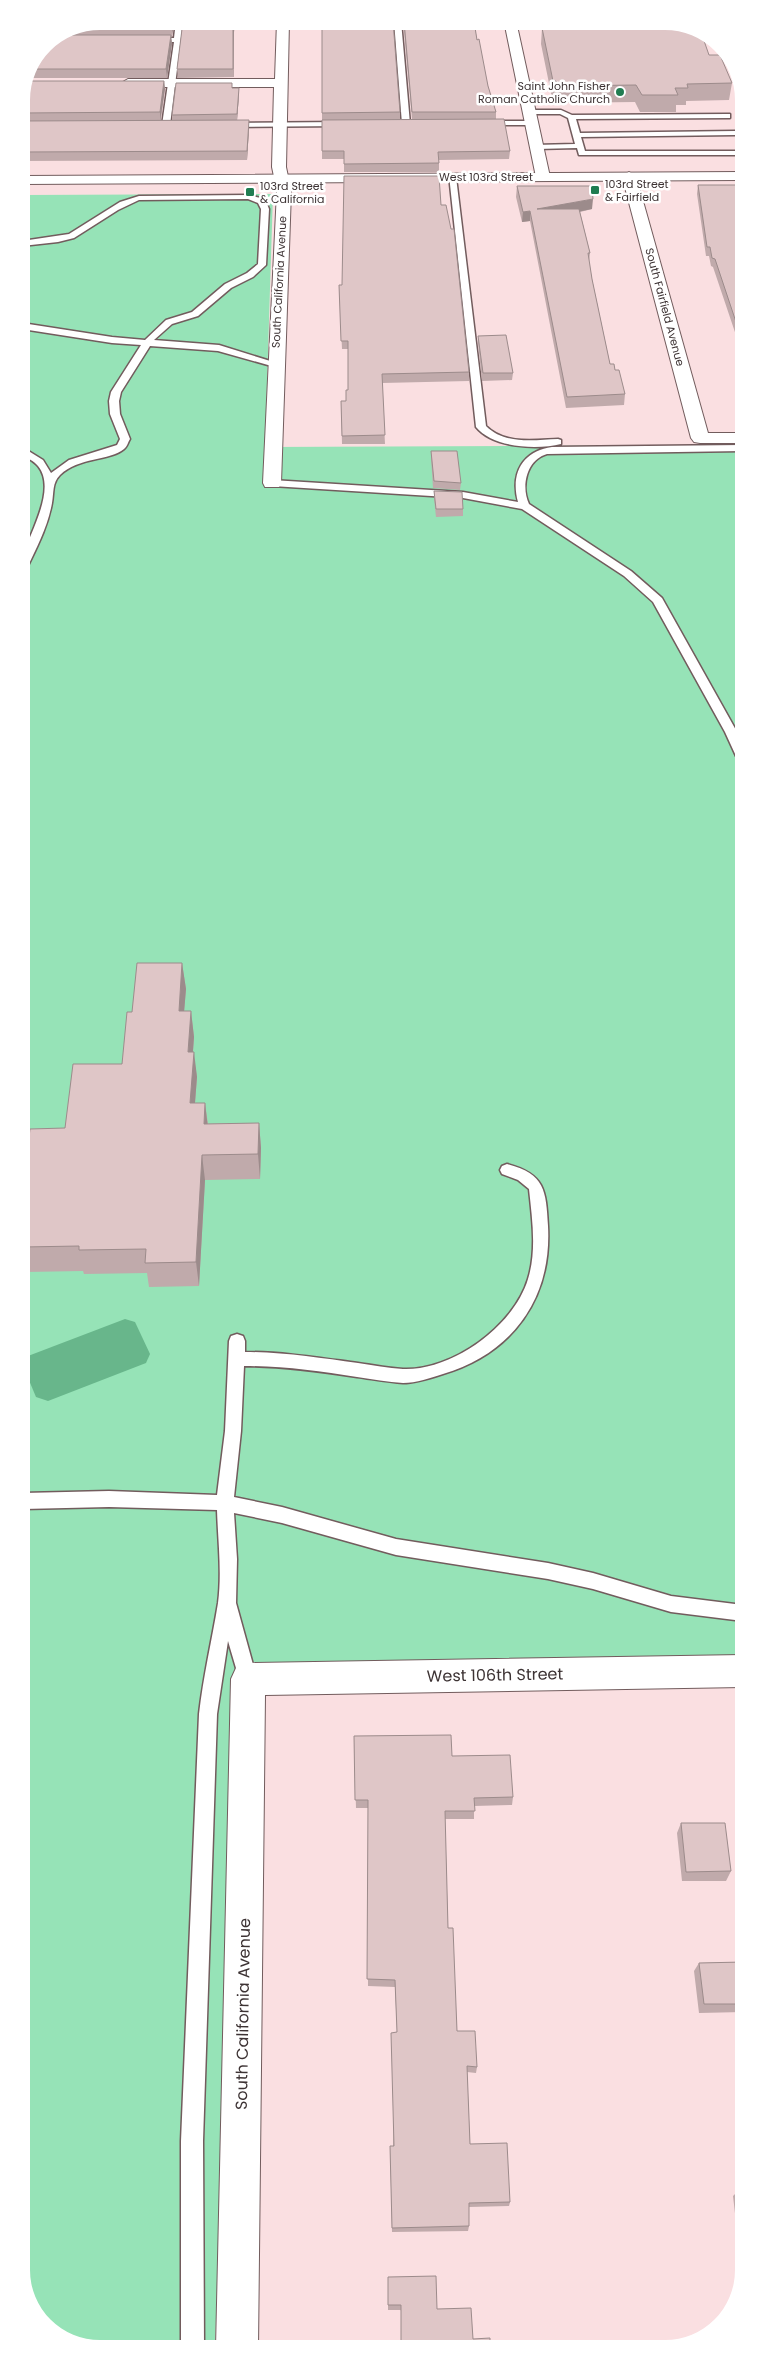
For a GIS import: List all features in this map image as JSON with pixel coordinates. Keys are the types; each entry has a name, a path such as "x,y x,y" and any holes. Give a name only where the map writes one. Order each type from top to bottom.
{"street":[{"name":"South California Avenue","path":"272,483 275,364 284,191 281,178 280,125 283,30"},
{"path":"512,30 543,177"},
{"path":"114,84 281,82"},
{"name":"South Fairfield Avenue","path":"629,176 700,438"},
{"name":"West 103rd Street","path":"30,180 735,176"},
{"path":"700,438 735,438"},
{"name":"West 106th Street","path":"248,1679 735,1671"},
{"name":"South California Avenue","path":"237,2340 248,1679"}],"lane":[{"path":"166,125 179,30"},
{"path":"399,30 406,124"},
{"path":"139,40 178,40"},
{"path":"471,123 531,118 561,112 615,110 621,117"},
{"path":"561,112 571,117 730,116 735,133 576,135"},
{"path":"571,117 582,153 735,153"},
{"path":"223,125 346,124"},
{"path":"396,124 415,124"},
{"path":"156,125 175,125"},
{"path":"537,147 580,146"},
{"path":"452,177 481,427 487,434 501,440 522,442 680,441 700,438"},
{"path":"30,242 53,240 77,233 132,199 248,197 262,201 265,209 262,265 250,275 228,286 202,309 169,322 147,343 116,392 115,414 125,439 121,448 66,464 54,473 50,481 39,529 30,550"},
{"path":"30,327 73,335 219,348 275,364"},
{"path":"525,506 521,495 523,472 531,458 543,451 564,448 735,448"},
{"path":"30,456 44,466 50,481"},
{"path":"272,483 463,494 525,506 614,564 649,590 658,600 735,741"},
{"path":"192,2340 192,2141 208,1714 213,1672 227,1602 228,1559 225,1503 234,1431 237,1350 404,1376 426,1372 470,1357 484,1347 512,1320 526,1301 536,1280 540,1242 536,1188 532,1181 525,1176 508,1170"},
{"path":"30,1501 138,1500 225,1503 274,1513 396,1547 548,1571 593,1581 671,1604 735,1611"},
{"path":"227,1602 248,1679"}],"shaded area":[{"path":"273,194 265,447 735,445 735,1658 238,1666 215,2340 96,2340 74,2335 54,2323 42,2309 32,2288 30,2270 30,195"},
{"path":"125,1319 135,1322 150,1354 146,1363 48,1401 36,1397 30,1383 30,1355"}],"building":[{"path":"182,30 233,30 233,69 177,69"},
{"path":"322,30 394,30 400,112 322,113"},
{"path":"405,30 475,30 496,112 412,112"},
{"path":"542,30 669,30 678,31 700,39 705,43 709,55 718,55 722,60 732,83 687,84 688,88 675,88 678,95 642,95 636,85 558,86 556,81 553,81"},
{"path":"74,35 171,35 166,69 38,69 51,51 61,42"},
{"path":"33,81 164,81 160,112 30,113 31,87"},
{"path":"176,83 232,83 232,88 239,88 237,114 172,115"},
{"path":"504,119 510,151 438,152 439,163 344,164 344,151 322,151 322,120"},
{"path":"249,120 247,151 30,152 30,121"},
{"path":"344,176 439,176 441,205 446,205 451,229 454,229 469,372 382,374 385,435 342,436 341,401 346,401 346,390 348,390 348,341 341,341 339,285 342,285"},
{"path":"698,185 735,185 735,319 715,259 712,258 710,247 707,247"},
{"path":"517,186 592,186 593,199 537,209 579,209 590,253 588,253 592,279 610,364 614,364 615,370 619,370 625,394 567,397 530,211 523,212"},
{"path":"506,335 513,373 483,373 478,336"},
{"path":"431,451 457,451 461,483 434,481"},
{"path":"434,491 462,492 463,509 436,509"},
{"path":"137,963 182,963 179,1011 191,1011 188,1052 194,1052 190,1103 205,1103 204,1124 259,1123 258,1154 202,1155 196,1262 145,1263 146,1249 79,1250 79,1246 30,1247 30,1129 65,1128 73,1064 122,1064 127,1012 132,1012"},
{"path":"451,1735 452,1756 510,1755 513,1797 474,1798 475,1811 445,1811 448,1928 453,1928 457,2031 475,2031 477,2067 467,2066 470,2144 507,2143 510,2202 469,2203 469,2226 392,2228 390,2146 394,2146 391,2033 397,2032 395,1980 367,1979 368,1800 355,1800 354,1736"},
{"path":"681,1823 725,1823 731,1871 686,1872"},
{"path":"735,1962 735,2004 704,2004 699,1963"},
{"path":"436,2276 437,2309 471,2308 473,2339 490,2338 490,2340 401,2340 401,2305 388,2305 388,2277"}],"place":[{"name":"Saint John Fisher Roman Catholic Church","path":"620,92"},
{"name":"103rd Street & Fairfield","path":"595,190"},
{"name":"103rd Street & California","path":"250,192"}]}
